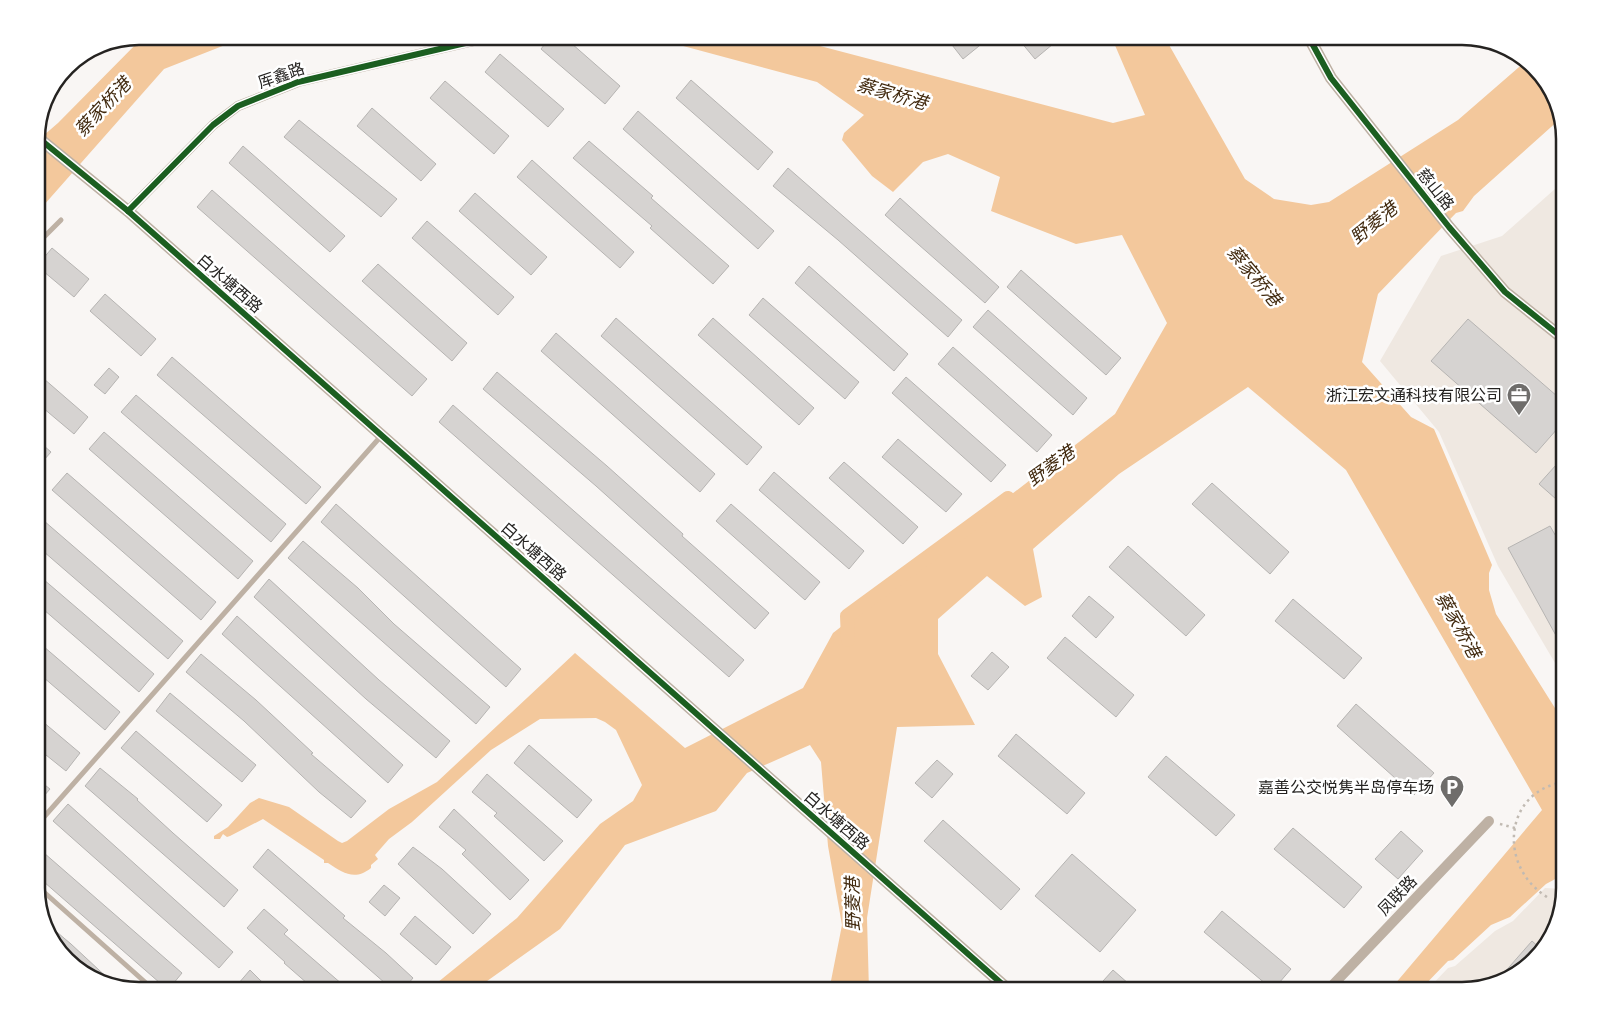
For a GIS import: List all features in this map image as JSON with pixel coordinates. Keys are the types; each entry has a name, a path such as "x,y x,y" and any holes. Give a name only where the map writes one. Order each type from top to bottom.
{"street":[{"name":"厍鑫路","path":"128,211 213,125 238,106 298,82 457,45"},
{"name":"慈山路","path":"1313,45 1331,78 1448,227 1505,292 1556,333"},
{"name":"白水塘西路","path":"45,143 128,211 1000,982"},
{"name":"凤联路","path":"1336,982 1489,821"}],"lane":[{"path":"45,237 61,220"},
{"path":"45,816 382,435"},
{"path":"45,893 145,982"}],"path":[{"path":"1547,898 1532,886 1521,872 1513,848 1515,828 1521,812 1538,794 1548,787 1556,785"},
{"path":"1489,821 1515,828"}],"shaded area":[{"path":"1556,188 1556,665 1498,566 1439,432 1380,361 1441,256 1502,236"},
{"path":"1545,888 1556,889 1553,913 1549,924 1533,950 1524,959 1504,972 1487,979 1462,982 1435,982 1448,968 1455,966 1495,931 1513,921"}],"water":[{"name":"蔡家桥港","path":"135,45 225,45 164,69 45,204 45,134"},
{"name":"蔡家桥港","path":"679,45 816,45 1113,123 1145,115 1115,45 1169,45 1245,179 1274,199 1311,205 1329,202 1458,120 1521,66 1533,77 1540,87 1549,103 1555,124 1474,196 1463,211 1456,213 1378,294 1362,362 1411,417 1434,429 1492,565 1489,573 1489,590 1496,614 1556,710 1556,879 1546,884 1510,917 1491,925 1453,960 1448,961 1428,982 1397,982 1542,810 1346,470 1248,387 1119,474 1033,549 1042,597 1025,606 987,576 938,619 938,654 975,725 897,727 867,918 869,982 831,982 842,925 828,846 821,762 810,745 747,773 716,811 625,845 560,929 486,982 438,982 517,918 600,824 633,801 642,785 616,730 605,722 596,718 540,719 491,750 412,822 389,839 375,855 378,859 371,865 371,868 360,874 349,874 328,863 324,863 324,860 263,819 230,836 227,837 223,834 220,839 214,839 214,836 228,827 250,803 259,798 289,807 338,841 342,843 347,841 389,809 437,782 575,653 685,748 803,688 833,633 1115,414 1167,323 1122,235 1076,244 991,211 1000,177 948,154 923,162 893,192 872,176 842,140 844,133 864,115 817,82"}],"building":[{"path":"544,45 573,45 620,86 605,104 541,49"},
{"path":"952,45 980,45 963,59"},
{"path":"1023,45 1052,45 1035,59"},
{"path":"500,54 564,109 548,127 485,72"},
{"path":"691,80 773,152 758,170 676,98"},
{"path":"445,81 509,136 494,154 430,98"},
{"path":"372,108 436,164 421,181 357,126"},
{"path":"638,111 774,231 758,249 623,129"},
{"path":"299,120 397,199 381,217 284,137"},
{"path":"589,141 653,196 651,198 729,266 713,284 650,228 652,226 573,158"},
{"path":"243,146 345,236 330,252 229,163"},
{"path":"532,160 634,252 620,268 517,177"},
{"path":"788,168 962,320 948,337 838,240 773,186"},
{"path":"212,190 427,379 412,396 197,207"},
{"path":"475,193 547,257 531,275 459,211"},
{"path":"900,198 999,287 985,303 885,215"},
{"path":"427,221 514,297 498,315 412,238"},
{"path":"52,248 89,279 74,297 45,273 45,256"},
{"path":"378,264 467,343 452,361 362,281"},
{"path":"809,266 908,354 894,371 795,283"},
{"path":"1021,270 1121,358 1106,375 1007,287"},
{"path":"105,294 156,339 141,356 90,311"},
{"path":"763,298 859,382 845,399 749,315"},
{"path":"988,310 1087,398 1073,415 973,327"},
{"path":"616,318 762,447 747,465 601,336"},
{"path":"713,318 814,408 799,425 698,335"},
{"path":"1468,319 1556,395 1556,430 1536,453 1431,361"},
{"path":"556,333 715,474 700,492 541,351"},
{"path":"953,347 1052,435 1037,452 938,364"},
{"path":"172,357 321,487 306,504 157,375"},
{"path":"109,368 119,377 105,394 94,385"},
{"path":"497,372 607,466 769,613 755,629 596,486 483,389"},
{"path":"906,377 1006,465 991,482 892,393"},
{"path":"45,380 88,417 74,434 45,410"},
{"path":"136,395 286,524 271,542 121,412"},
{"path":"453,405 744,660 729,677 439,422"},
{"path":"104,432 253,561 238,579 89,449"},
{"path":"898,439 962,494 946,512 882,457"},
{"path":"45,447 51,452 45,459"},
{"path":"844,462 918,527 903,544 829,478"},
{"path":"1556,465 1556,499 1539,484"},
{"path":"774,472 864,551 849,569 759,490"},
{"path":"67,473 216,602 201,620 52,490"},
{"path":"1212,483 1289,552 1270,574 1192,504"},
{"path":"336,504 521,669 506,687 321,522"},
{"path":"731,504 820,582 805,600 716,521"},
{"path":"45,522 183,641 168,659 45,553"},
{"path":"1550,526 1556,536 1556,636 1508,548"},
{"path":"303,541 358,588 394,624 490,707 476,724 288,558"},
{"path":"1128,546 1205,615 1186,636 1109,567"},
{"path":"269,579 379,680 450,741 436,758 366,699 254,597"},
{"path":"45,581 154,674 139,692 45,611"},
{"path":"1089,596 1114,617 1096,638 1072,616"},
{"path":"1293,599 1362,658 1344,679 1275,621"},
{"path":"237,616 403,765 388,783 222,634"},
{"path":"1065,637 1134,695 1116,717 1047,658"},
{"path":"45,648 120,712 105,730 45,679"},
{"path":"992,652 1009,667 988,690 971,676"},
{"path":"201,654 256,700 313,753 311,754 366,801 351,818 319,792 244,721 186,672"},
{"path":"170,693 256,765 242,782 156,711"},
{"path":"1356,704 1434,773 1414,795 1337,726"},
{"path":"45,724 80,753 66,771 45,754"},
{"path":"136,731 222,805 207,822 121,748"},
{"path":"1016,734 1085,793 1067,814 998,756"},
{"path":"529,745 592,800 577,818 514,763"},
{"path":"1166,756 1235,815 1216,836 1148,777"},
{"path":"937,760 953,774 932,798 915,783"},
{"path":"100,768 138,799 173,833 238,890 224,907 85,786"},
{"path":"487,774 563,841 544,861 494,816 497,813 472,792"},
{"path":"45,785 50,789 45,795"},
{"path":"68,804 233,952 219,968 53,821"},
{"path":"454,809 529,880 510,900 462,854 466,850 439,827"},
{"path":"943,820 1020,889 1001,910 924,841"},
{"path":"1293,828 1362,887 1344,908 1274,849"},
{"path":"1401,831 1423,851 1398,879 1375,859"},
{"path":"413,847 442,869 491,914 473,934 398,864"},
{"path":"268,849 345,916 343,918 413,978 410,982 384,982 253,867"},
{"path":"45,854 182,973 175,982 159,982 45,883"},
{"path":"1072,854 1136,910 1100,952 1035,896"},
{"path":"384,885 400,898 385,916 369,902"},
{"path":"264,909 288,930 284,934 340,982 306,982 247,928"},
{"path":"1222,911 1291,969 1280,982 1263,982 1204,932"},
{"path":"415,916 451,947 436,965 400,934"},
{"path":"56,931 105,975 77,959 64,945"},
{"path":"1532,941 1536,945 1524,959 1506,971"},
{"path":"250,970 262,982 240,982"},
{"path":"1113,970 1127,982 1102,982"}],"waterway":[{"name":"野菱港","path":"848,640 847,616 1008,498"}],"cycle path":[{"path":"128,211 213,125 238,106 298,82 457,45"},
{"path":"1313,45 1331,78 1449,227 1505,292 1556,333"},
{"path":"45,143 128,211 1000,982"}],"place":[{"name":"浙江宏文通科技有限公司","path":"1519,416"},
{"name":"嘉善公交悦隽半岛停车场","path":"1452,808"}]}
